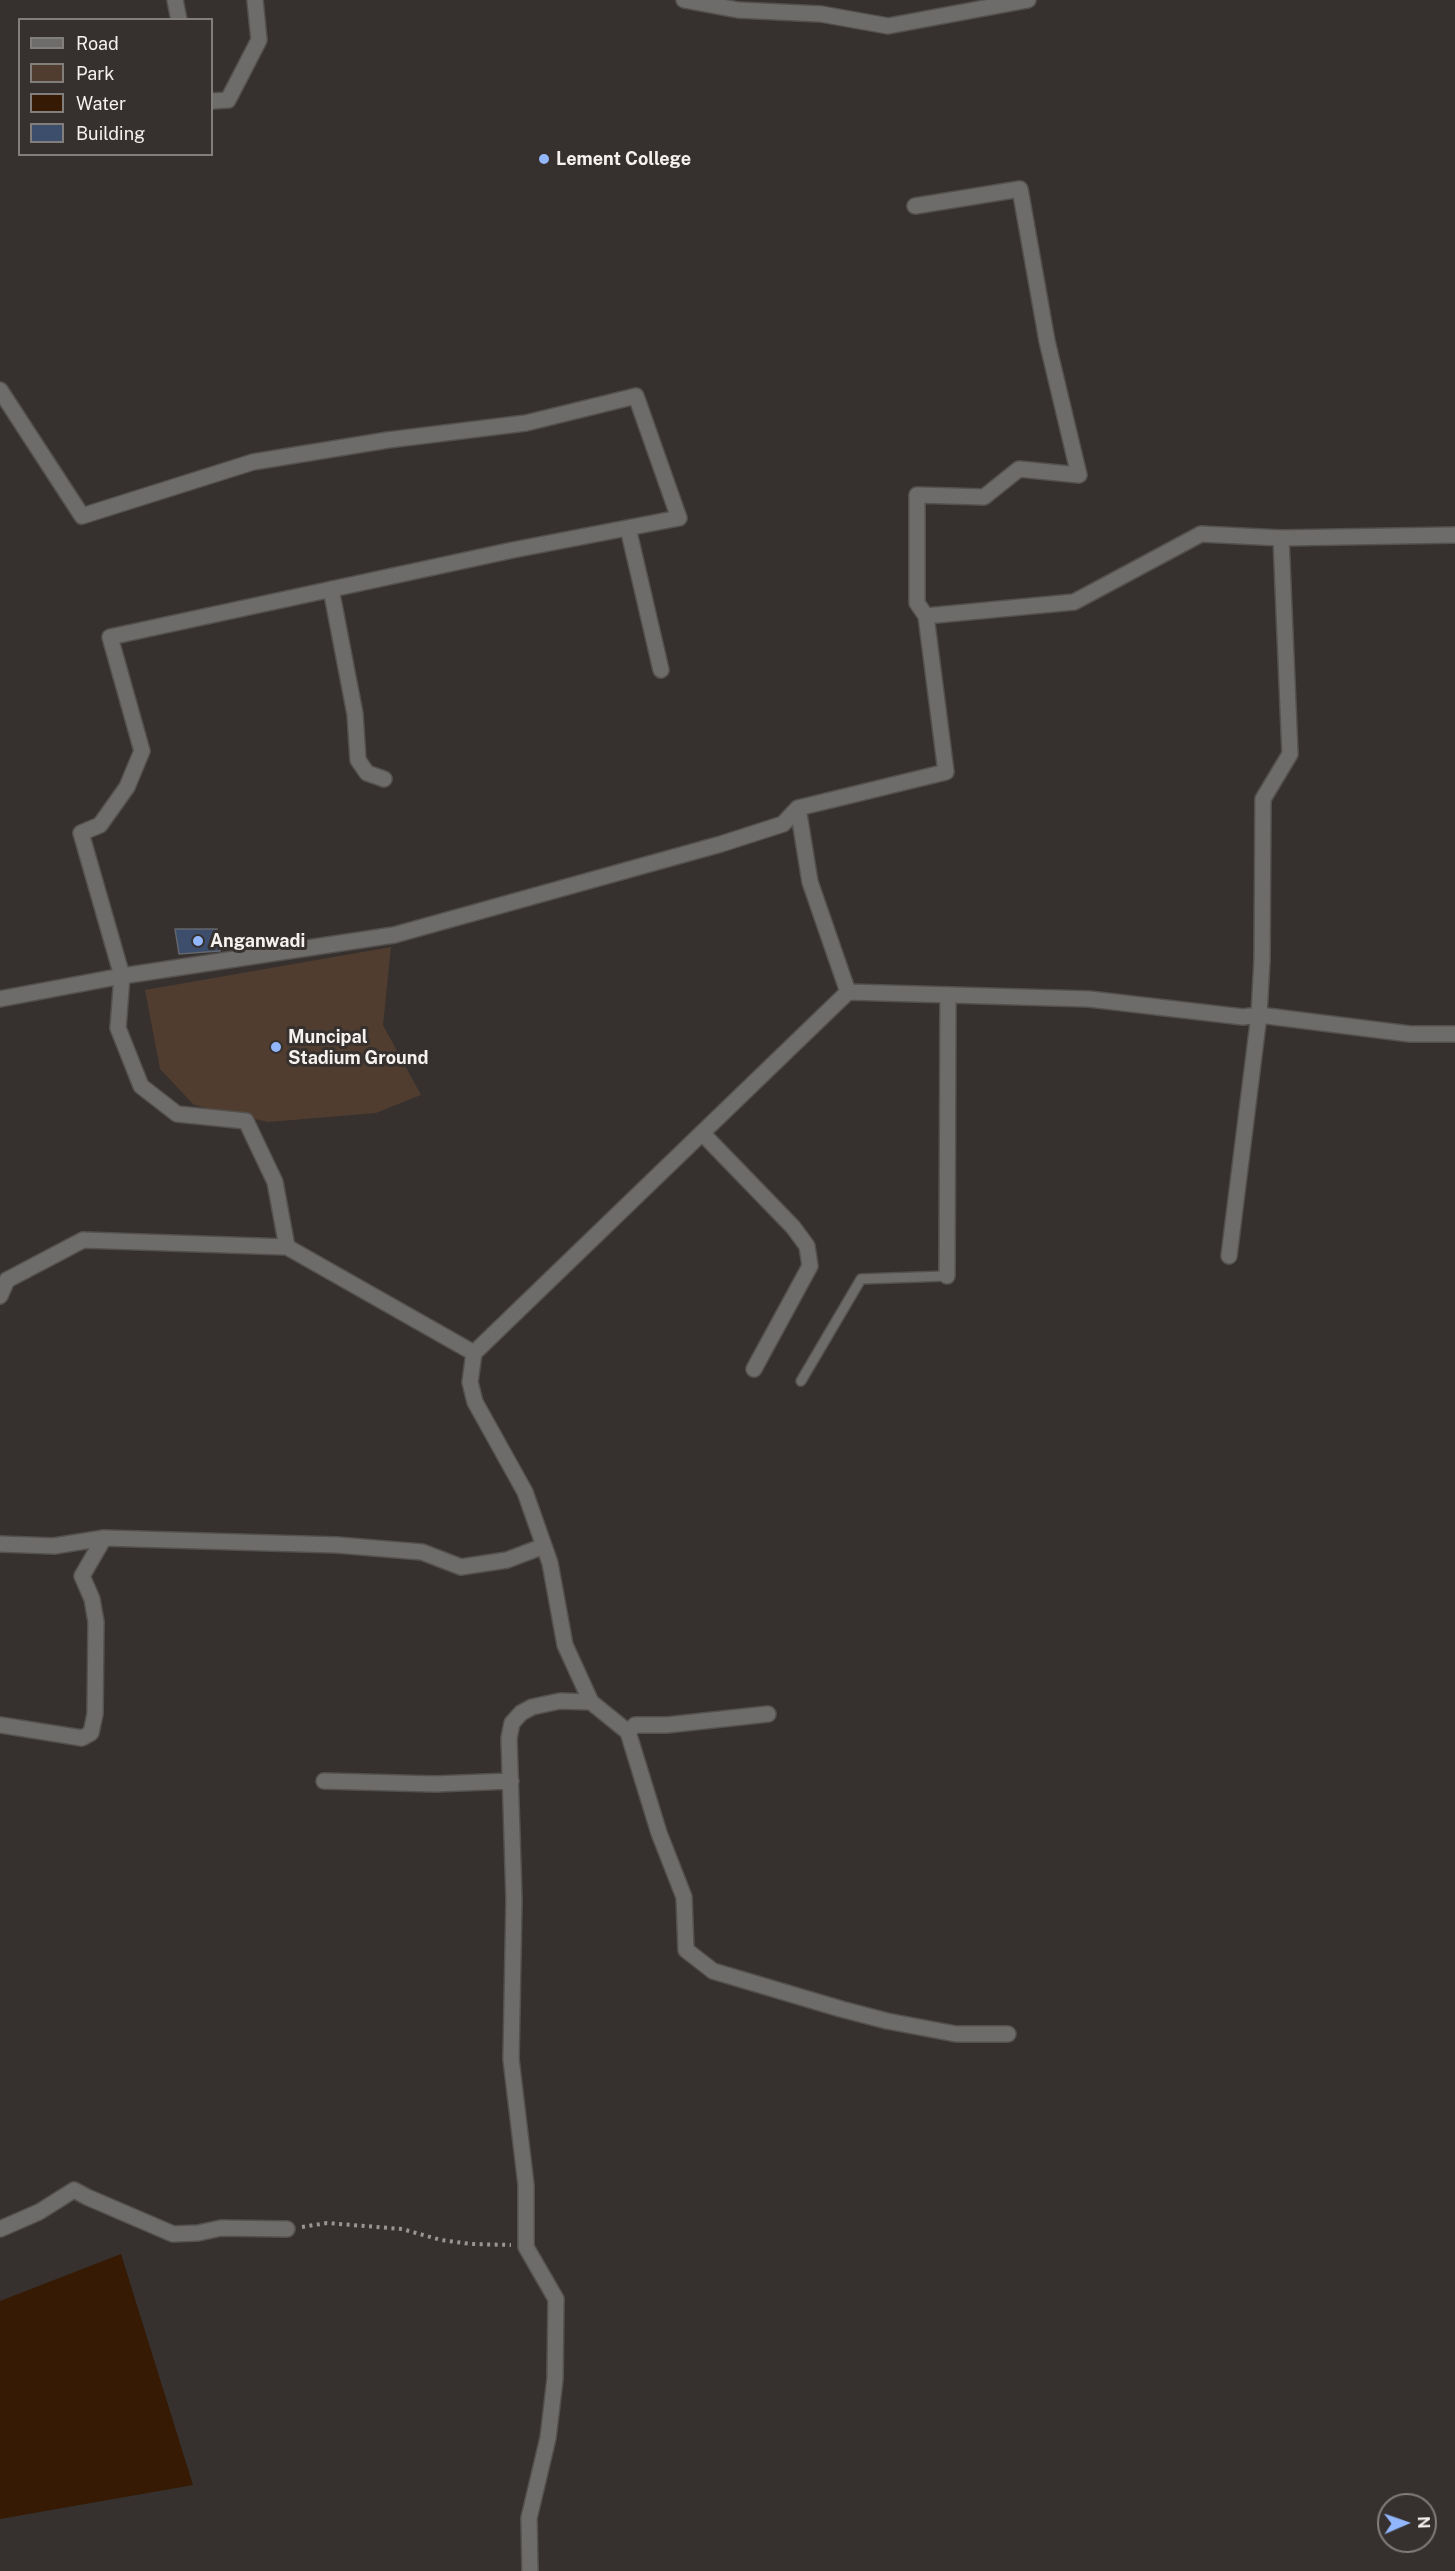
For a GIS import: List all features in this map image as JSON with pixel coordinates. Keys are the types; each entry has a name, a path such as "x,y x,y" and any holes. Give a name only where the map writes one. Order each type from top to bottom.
{"street":[{"path":"175,0 179,18"},
{"path":"213,101 228,100 259,40 255,0"},
{"path":"684,0 738,10 821,14 888,26 1028,0"},
{"path":"0,999 122,976 394,935 732,841 783,824 798,808 946,772 926,616 917,603 917,495 984,497 1019,469 1078,475 1047,341 1020,189 915,206"},
{"path":"0,390 82,516 253,462 388,440 526,423 636,396 679,518 110,637 142,751 127,787 100,825 81,833 122,976 118,1028 141,1086 177,1114 246,1121 274,1182 287,1247"},
{"path":"628,528 661,670"},
{"path":"926,616 1074,602 1201,534 1281,538 1455,535"},
{"path":"1229,1256 1259,1015 1262,960 1263,799 1290,754 1281,538"},
{"path":"331,589 355,714 358,760 367,772 384,778"},
{"path":"798,808 810,882 848,992"},
{"path":"1008,2034 956,2034 841,2010 713,1971 686,1950 684,1897 659,1833 628,1732 591,1702 565,1645 550,1563 525,1492 475,1402 470,1383 474,1353 848,992 1089,999 1243,1017 1259,1015 1410,1034 1455,1034"},
{"path":"947,1276 948,995"},
{"path":"702,1133 793,1227 807,1246 810,1266 754,1369"},
{"path":"0,1296 7,1280 83,1240 287,1247 474,1353"},
{"path":"0,1544 54,1546 104,1538 395,1549 422,1552 461,1567 507,1560 544,1546"},
{"path":"0,1725 82,1738 91,1733 95,1714 96,1622 92,1599 82,1576 104,1538"},
{"path":"530,2571 529,2518 548,2438 555,2379 556,2299 526,2247 526,2185 511,2059 514,1900 509,1738 512,1723 521,1713 532,1707 560,1701 591,1702"},
{"path":"628,1732 635,1725 667,1725 768,1714"},
{"path":"324,1781 435,1784 511,1781"},
{"path":"0,2229 39,2212 74,2190 87,2198 173,2234 198,2233 221,2228 287,2229"}],"lane":[{"path":"801,1381 861,1280 947,1276"}],"path":[{"path":"287,2229 327,2223 402,2229 441,2240 471,2244 518,2245"}],"green space":[{"name":"Muncipal Stadium Ground","path":"391,947 383,1025 421,1095 376,1113 268,1122 194,1105 160,1069 145,990"}],"water":[{"path":"121,2254 193,2485 0,2519 0,2301"}],"building":[{"name":"Anganwadi","path":"175,929 217,929 220,951 179,954"}],"place":[{"name":"Lement College","path":"544,159"},
{"name":"Anganwadi","path":"198,941"},
{"name":"Muncipal Stadium Ground","path":"276,1047"}]}
